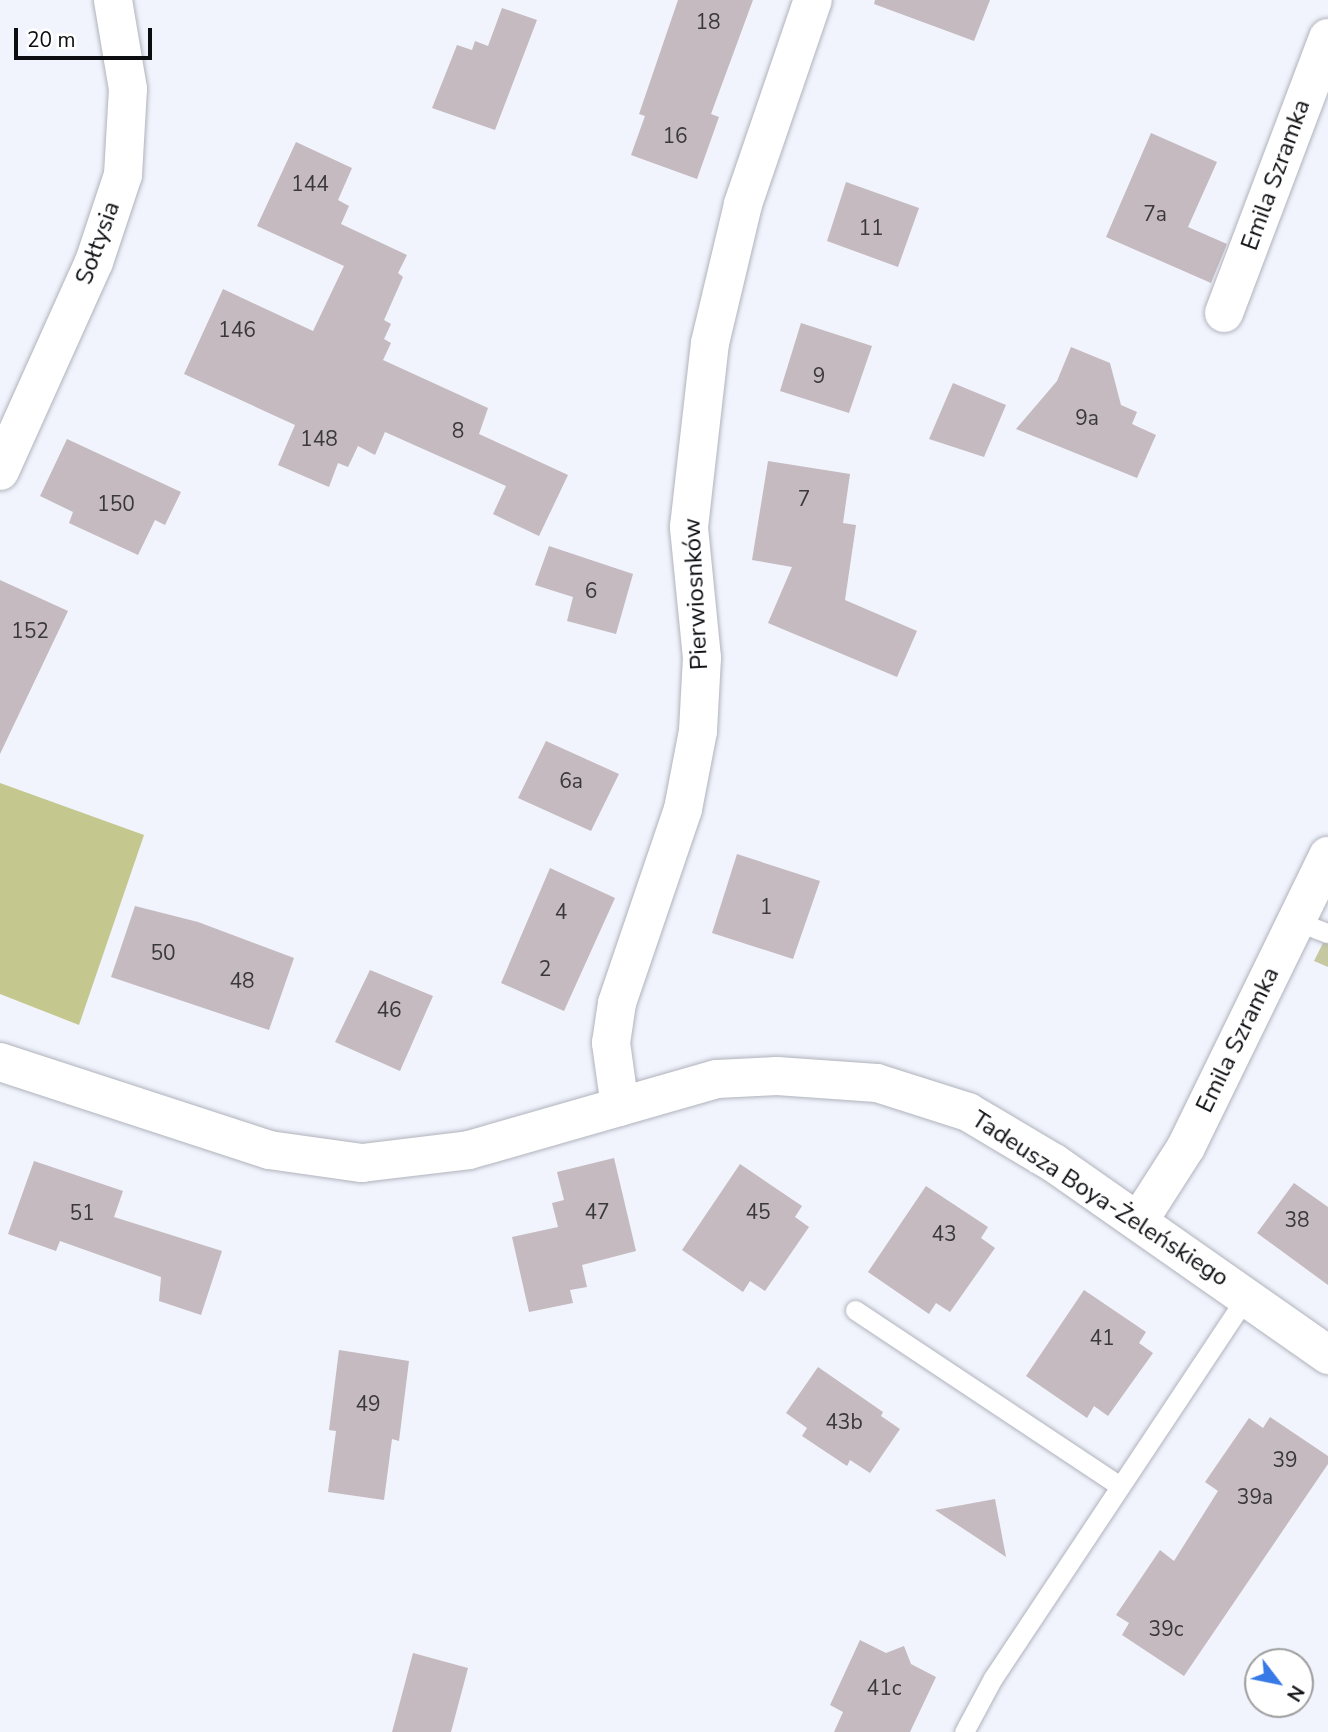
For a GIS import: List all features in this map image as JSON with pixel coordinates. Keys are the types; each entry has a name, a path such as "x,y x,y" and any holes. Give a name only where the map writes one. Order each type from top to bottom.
{"street":[{"name":"Sołtysia","path":"0,471 94,262 122,175 128,89 113,0"},
{"name":"Pierwiosnków","path":"620,1107 611,1043 617,1003 683,809 698,731 702,659 689,527 710,343 743,204 813,0"},
{"name":"Emila Szramka","path":"1224,313 1328,38"},
{"name":"Emila Szramka","path":"1140,1219 1186,1147 1312,927 1328,856"},
{"name":"Tadeusza Boya-Żeleńskiego","path":"0,1062 186,1126 315,1159 362,1163 469,1150 717,1079 777,1076 877,1083 968,1112 1140,1219 1328,1355"}],"lane":[{"path":"964,1732 993,1678 1247,1296"},
{"path":"855,1310 1121,1486"}],"green space":[{"path":"0,783 144,835 79,1025 0,994"},
{"path":"1328,942 1328,967 1314,961 1323,943"}],"building":[{"path":"678,0 753,0 711,114 719,117 697,179 631,155 645,116 639,114"},
{"path":"875,0 990,0 974,41 874,4"},
{"path":"502,8 537,20 495,130 432,108 457,45 472,50 475,41 488,46"},
{"path":"1151,133 1217,162 1188,227 1227,244 1211,283 1106,237"},
{"path":"296,142 352,168 338,200 349,206 341,224 407,255 398,273 403,277 384,320 391,324 384,339 391,343 383,360 488,408 479,434 568,475 539,536 493,514 506,486 385,432 375,455 358,446 348,467 338,463 329,487 278,465 295,425 184,374 223,289 313,331 344,266 257,226"},
{"path":"846,182 919,208 898,267 827,241"},
{"path":"801,323 872,346 849,413 780,391"},
{"path":"1071,347 1110,363 1121,405 1137,412 1132,424 1156,435 1137,478 1016,429 1057,381"},
{"path":"953,383 1006,405 984,457 929,439"},
{"path":"67,439 181,492 165,525 155,520 138,555 69,523 73,512 40,496"},
{"path":"768,461 850,474 843,523 856,525 845,600 917,631 897,677 768,623 792,567 752,560"},
{"path":"549,546 633,574 616,634 567,621 573,597 535,585"},
{"path":"0,580 68,611 0,754"},
{"path":"546,741 619,774 591,831 518,798"},
{"path":"737,854 820,881 793,959 712,933"},
{"path":"550,868 615,898 564,1011 501,983"},
{"path":"135,906 198,922 294,958 269,1030 111,977"},
{"path":"370,970 433,996 400,1071 335,1042"},
{"path":"614,1158 636,1251 582,1265 587,1287 570,1290 573,1303 529,1312 512,1237 558,1227 552,1203 564,1200 557,1172"},
{"path":"34,1161 123,1191 114,1217 222,1251 201,1315 159,1301 161,1277 60,1241 56,1251 8,1234"},
{"path":"740,1164 802,1206 795,1217 809,1227 765,1291 750,1281 743,1292 682,1250"},
{"path":"1294,1183 1328,1207 1328,1285 1257,1233"},
{"path":"926,1186 988,1227 981,1238 995,1248 950,1312 936,1303 929,1314 868,1272"},
{"path":"1084,1290 1146,1332 1139,1343 1153,1353 1108,1416 1094,1406 1087,1418 1026,1376"},
{"path":"339,1350 409,1361 399,1441 392,1439 384,1500 328,1492 336,1431 329,1430"},
{"path":"818,1367 883,1412 881,1416 900,1429 870,1473 850,1460 847,1466 802,1436 807,1428 786,1413"},
{"path":"1270,1417 1328,1456 1328,1464 1184,1676 1122,1635 1129,1623 1116,1615 1160,1550 1174,1561 1218,1491 1205,1482 1249,1418 1263,1428"},
{"path":"995,1499 1006,1557 935,1510"},
{"path":"860,1640 886,1653 904,1646 911,1664 936,1677 910,1732 834,1732 843,1712 830,1705"},
{"path":"413,1653 468,1668 451,1732 392,1732"}]}
